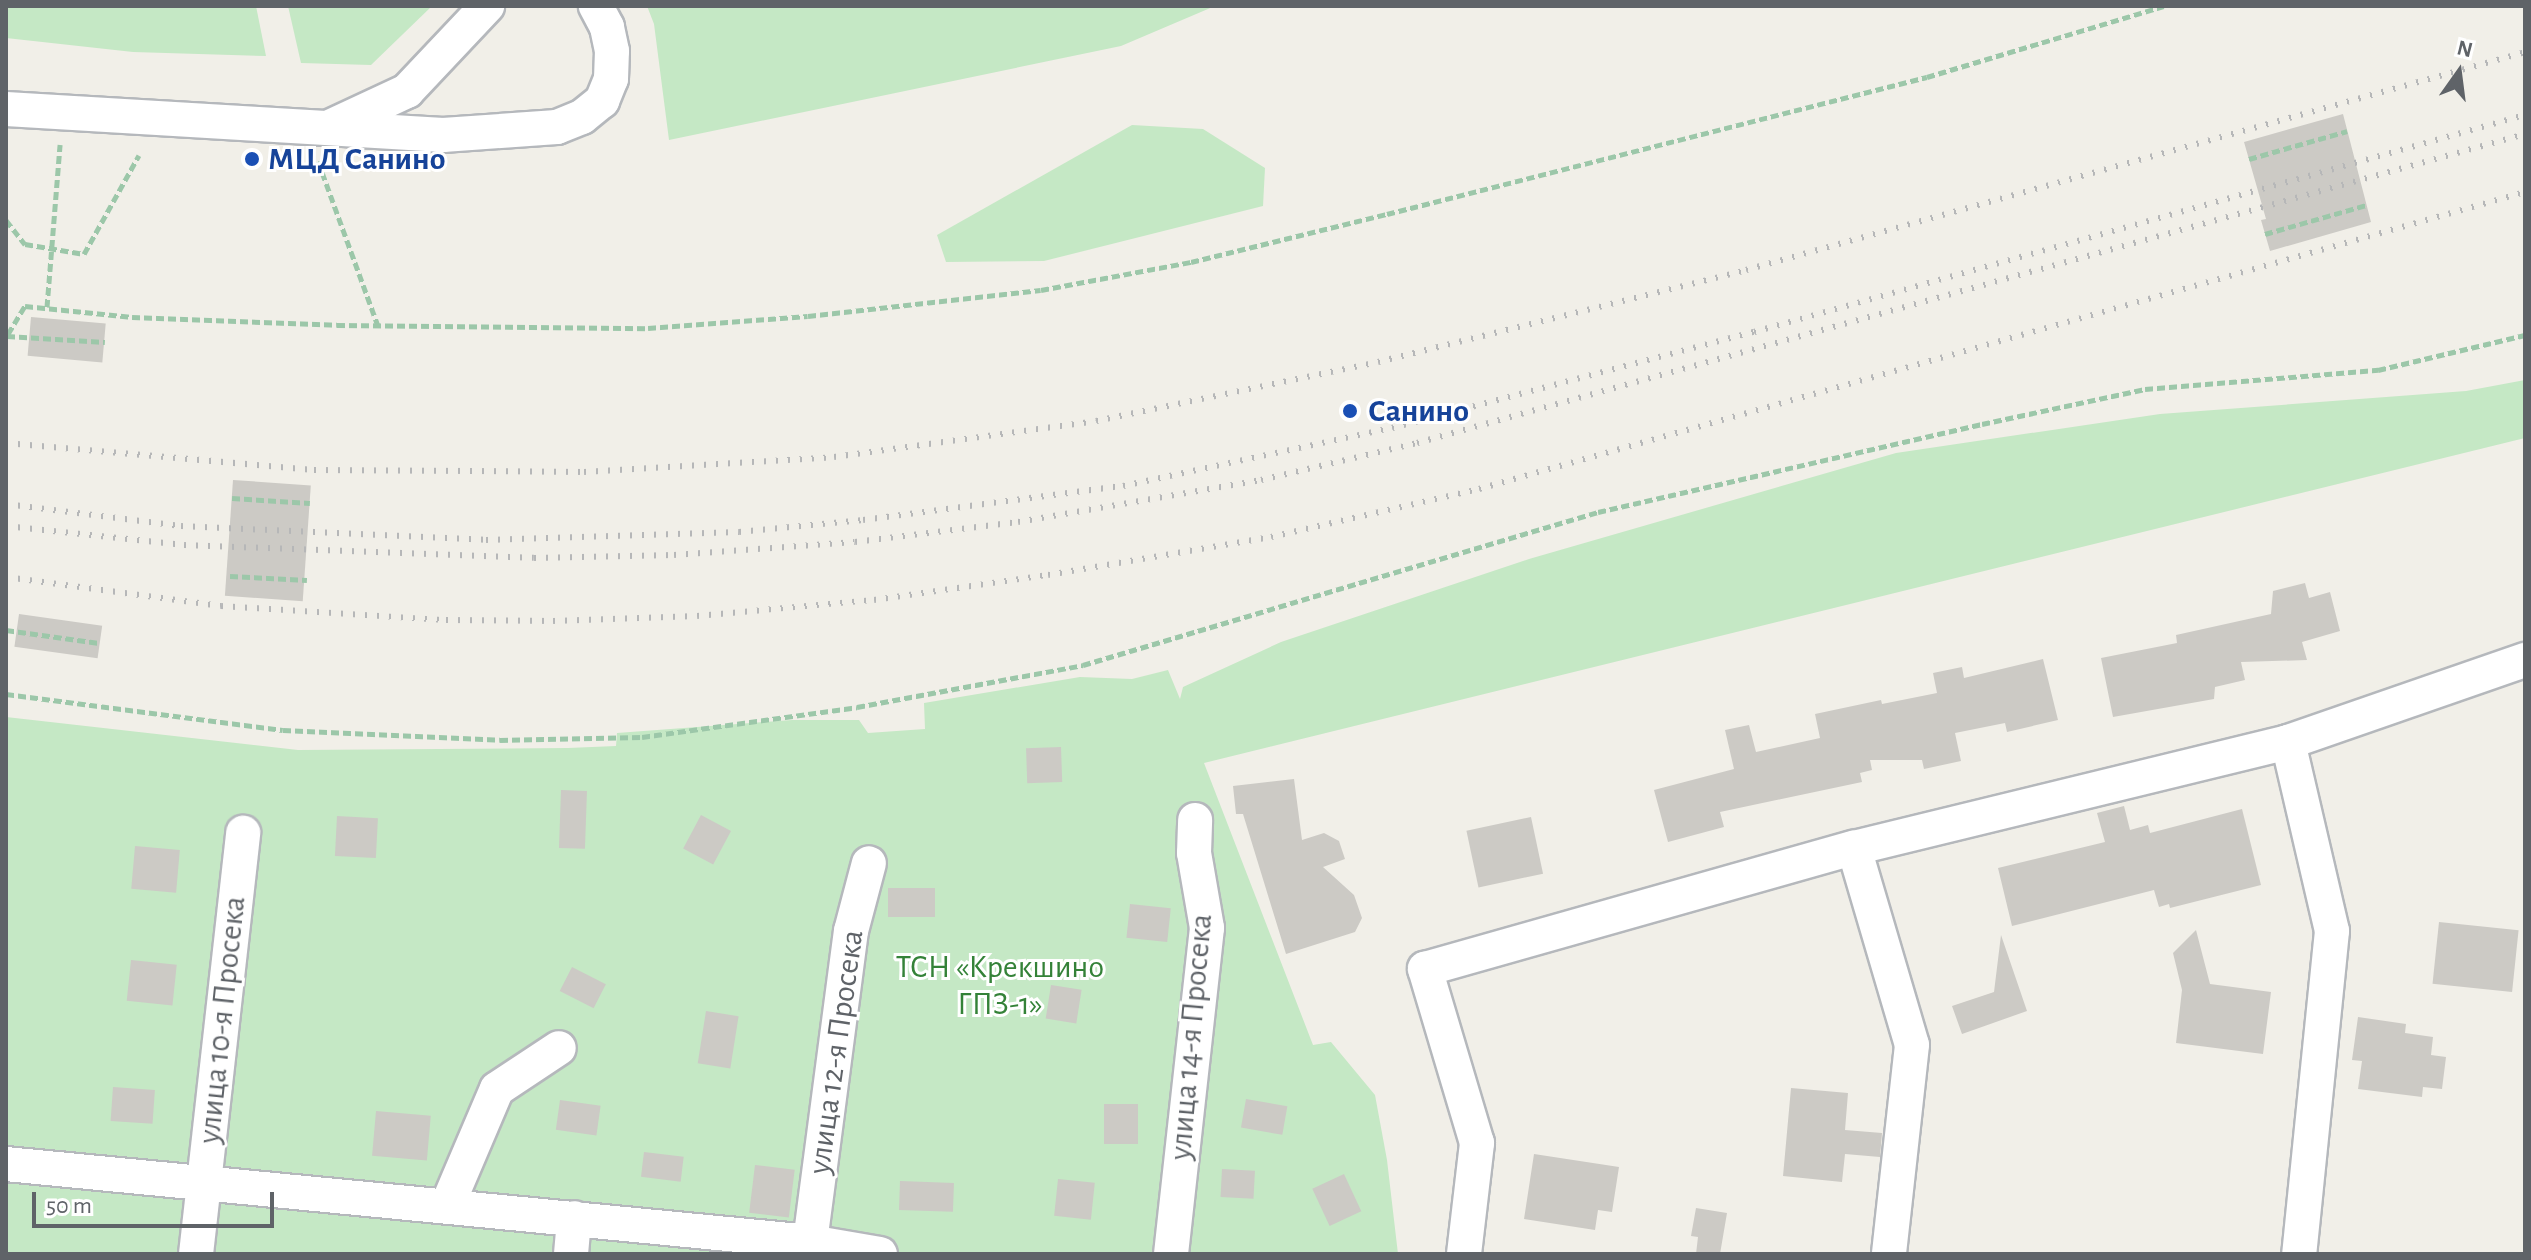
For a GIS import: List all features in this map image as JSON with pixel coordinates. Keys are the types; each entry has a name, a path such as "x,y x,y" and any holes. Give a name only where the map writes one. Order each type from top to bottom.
{"street":[{"path":"322,144 407,91 487,6"},
{"path":"6,109 322,144 557,127 582,117 602,101 611,79 610,39 596,6"},
{"path":"1464,1254 1477,1143 1425,969 1854,848 2288,742 2525,660"},
{"path":"2288,742 2332,931 2299,1254"},
{"name":"улица 14-я Просека","path":"1171,1254 1207,928 1194,853 1195,820"},
{"name":"улица 10-я Просека","path":"196,1254 243,833"},
{"path":"1854,848 1912,1045 1889,1254"},
{"name":"улица 12-я Просека","path":"810,1242 851,931 869,863"},
{"path":"447,1206 497,1089 559,1048"},
{"path":"6,1164 810,1242 880,1254"},
{"path":"571,1254 574,1218"}],"path":[{"path":"105,342 7,336 25,306 132,317 378,326 648,328 808,316 1041,290 1191,262 1927,77 2164,6"},
{"path":"2249,159 2347,131"},
{"path":"47,307 61,149 58,140"},
{"path":"322,144 378,326"},
{"path":"6,220 25,244 84,254 139,155"},
{"path":"2265,234 2366,205"},
{"path":"6,694 283,730 500,740 642,737 857,707 1083,665 1598,512 1982,424 2145,389 2378,370 2525,335"},
{"path":"232,498 310,503"},
{"path":"230,576 307,580"},
{"path":"6,630 99,643"}],"green space":[{"path":"6,6 256,6 266,56 133,52 6,38"},
{"path":"288,6 432,6 371,65 301,63"},
{"path":"647,6 1215,6 1121,46 669,140 654,24"},
{"path":"1132,125 1203,129 1265,168 1263,206 1044,261 946,262 937,235"},
{"name":"ТСН «Крекшино ГПЗ-1»","path":"2525,380 2525,438 1204,763 1313,1045 1331,1042 1375,1095 1387,1160 1398,1254 6,1254 6,717 298,750 568,748 616,746 617,733 792,720 859,720 868,733 925,729 924,703 1080,677 1132,679 1168,670 1180,699 1183,687 1281,642 1529,559 1896,453 2160,414 2466,391"}],"building":[{"path":"2343,114 2371,222 2270,251 2261,220 2266,219 2244,142"},
{"path":"31,317 106,324 102,362 28,356"},
{"path":"233,480 311,485 303,601 225,596"},
{"path":"2305,583 2309,598 2330,592 2340,631 2302,642 2307,660 2241,662 2245,680 2215,687 2214,699 2113,717 2101,658 2177,643 2176,635 2271,614 2273,591"},
{"path":"19,614 102,626 98,658 14,647"},
{"path":"2043,659 2058,720 2007,732 2005,723 1955,733 1961,761 1924,769 1922,760 1870,760 1872,770 1860,773 1862,782 1720,812 1724,827 1668,842 1654,790 1734,769 1725,730 1749,725 1756,752 1820,738 1815,714 1881,700 1882,704 1937,693 1933,673 1962,667 1964,678"},
{"path":"1061,747 1062,782 1027,783 1026,748"},
{"path":"1294,779 1302,840 1324,833 1339,841 1345,859 1323,867 1354,895 1362,918 1355,932 1286,954 1243,814 1236,814 1233,786"},
{"path":"561,790 587,791 585,849 559,848"},
{"path":"2124,806 2130,830 2148,825 2150,833 2242,809 2261,885 2170,908 2169,904 2159,907 2154,890 2012,926 1998,868 2105,842 2097,813"},
{"path":"701,815 731,831 713,865 683,849"},
{"path":"337,816 378,818 376,858 335,856"},
{"path":"1531,817 1543,874 1479,887 1466,831"},
{"path":"135,846 180,850 176,893 131,889"},
{"path":"888,888 935,888 935,917 888,917"},
{"path":"1130,904 1171,908 1167,942 1126,938"},
{"path":"2439,922 2519,930 2512,992 2433,984"},
{"path":"2196,930 2210,984 2271,992 2263,1054 2176,1043 2182,990 2173,953"},
{"path":"2001,935 2027,1011 1962,1034 1952,1006 1994,992"},
{"path":"131,960 177,965 172,1006 127,1001"},
{"path":"572,967 606,984 594,1008 560,991"},
{"path":"1051,985 1082,990 1076,1023 1046,1019"},
{"path":"706,1011 739,1016 730,1069 698,1063"},
{"path":"2358,1017 2406,1024 2405,1033 2433,1037 2431,1055 2446,1057 2442,1089 2423,1087 2422,1097 2358,1089 2362,1061 2352,1060"},
{"path":"113,1087 155,1090 153,1124 111,1121"},
{"path":"1791,1088 1848,1093 1845,1130 1882,1133 1880,1157 1845,1154 1842,1182 1783,1176"},
{"path":"1246,1099 1287,1106 1282,1135 1241,1128"},
{"path":"560,1100 601,1106 596,1135 556,1130"},
{"path":"1104,1104 1138,1104 1138,1144 1104,1144"},
{"path":"376,1111 431,1116 427,1161 372,1156"},
{"path":"644,1152 684,1157 681,1182 641,1177"},
{"path":"1534,1154 1619,1167 1612,1212 1598,1210 1595,1230 1524,1219"},
{"path":"755,1165 795,1170 789,1218 749,1213"},
{"path":"1222,1169 1255,1171 1253,1199 1221,1197"},
{"path":"1344,1174 1361,1211 1330,1226 1312,1189"},
{"path":"1058,1179 1095,1183 1091,1220 1054,1216"},
{"path":"900,1181 954,1183 953,1212 899,1210"},
{"path":"1696,1208 1727,1213 1720,1254 1696,1254 1698,1237 1691,1236"}],"railway":[{"path":"6,443 314,470 584,472 834,457 1096,421 1378,362 1746,270 2525,52"},
{"path":"6,504 181,526 486,540 739,532 863,520 1123,486 1392,428 1754,332 2525,115"},
{"path":"6,526 184,545 534,558 674,555 855,542 1018,522 1261,480 1417,443 2525,134"},
{"path":"6,577 221,606 446,620 553,621 697,616 874,600 1048,575 1271,537 1479,489 2525,192"}],"place":[{"name":"МЦД Санино","path":"252,159"},
{"name":"Санино","path":"1350,411"}]}
